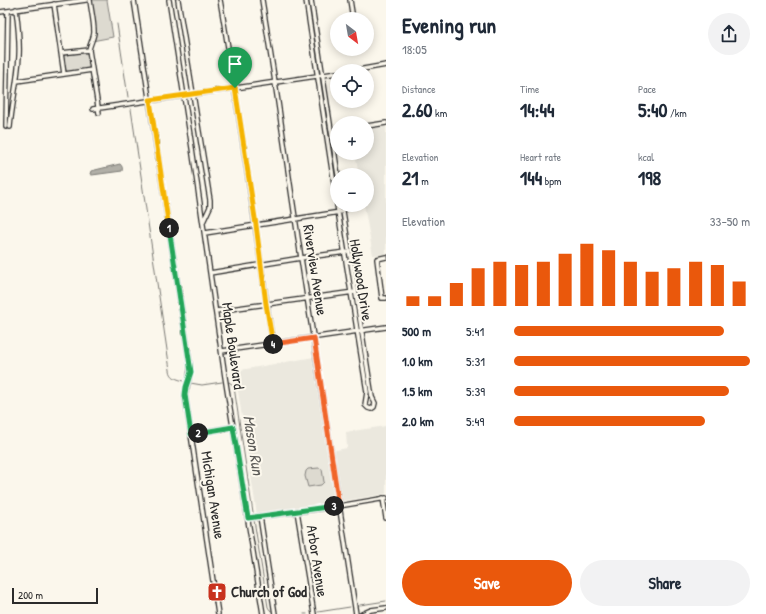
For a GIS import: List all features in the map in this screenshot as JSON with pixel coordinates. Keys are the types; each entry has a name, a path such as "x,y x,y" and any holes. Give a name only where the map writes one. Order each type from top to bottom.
{"street":[{"path":"0,12 86,0"},
{"path":"90,0 95,32 89,50 99,113"},
{"name":"Michigan Avenue","path":"134,0 191,372 185,395 218,614"},
{"name":"Maple Boulevard","path":"169,0 233,427 263,614"},
{"name":"Maple Boulevard","path":"178,0 210,200 210,207 203,223"},
{"path":"220,0 235,88 273,344"},
{"name":"Riverview Avenue","path":"262,0 356,614"},
{"name":"Hollywood Drive","path":"306,0 321,75 337,168"},
{"name":"Hollywood Drive","path":"311,0 333,168"},
{"path":"350,0 352,12"},
{"path":"54,4 64,74"},
{"path":"8,121 16,82 19,56 16,9"},
{"path":"8,11 8,127"},
{"path":"176,41 185,39"},
{"path":"61,53 89,50"},
{"path":"374,68 386,66"},
{"path":"16,82 92,70"},
{"path":"94,109 330,74"},
{"path":"374,125 386,123"},
{"path":"192,148 201,146"},
{"path":"201,210 206,210 210,207"},
{"path":"204,233 338,212"},
{"name":"Hollywood Drive","path":"338,212 347,252"},
{"name":"Hollywood Drive","path":"343,212 347,252 367,392 365,405 371,409 375,404 372,397 359,331"},
{"path":"210,273 347,252"},
{"path":"386,258 377,259 382,298 386,298"},
{"path":"216,311 353,292"},
{"path":"222,351 386,327"},
{"path":"191,434 233,427"},
{"path":"248,518 339,506 384,498 386,518"},
{"name":"Arbor Avenue","path":"297,511 314,614"},
{"path":"260,516 275,614"},
{"path":"362,614 371,610 386,608"}],"shaded area":[{"path":"107,0 113,37 92,41 94,37 91,1"},
{"path":"87,52 90,66 88,69 66,71 63,57 65,55"},
{"path":"386,126 386,254 373,255 365,212 374,212 374,168 358,168 356,160 374,160 374,128"},
{"path":"120,164 122,171 90,174 91,171"},
{"path":"314,357 327,452 347,448 346,432 386,426 386,494 257,515 235,371"},
{"path":"308,469 322,469 324,482 321,485 308,487 305,476 306,471"}],"waterway":[{"name":"Mason Run","path":"117,24 128,97"},
{"name":"Mason Run","path":"131,109 170,370 173,376 184,381"},
{"name":"Mason Run","path":"190,383 202,385 222,382"},
{"name":"Mason Run","path":"229,382 234,387 253,513"},
{"name":"Mason Run","path":"254,520 268,607 273,612"},
{"name":"Mason Run","path":"360,605 386,601"},
{"name":"Mason Run","path":"318,612 350,607"}],"place":[{"name":"Church of God","path":"217,592"}],"route":[{"path":"235,88 273,344 314,338 339,506 248,518 233,427 191,434 185,395 191,372 150,100 235,88"}]}
